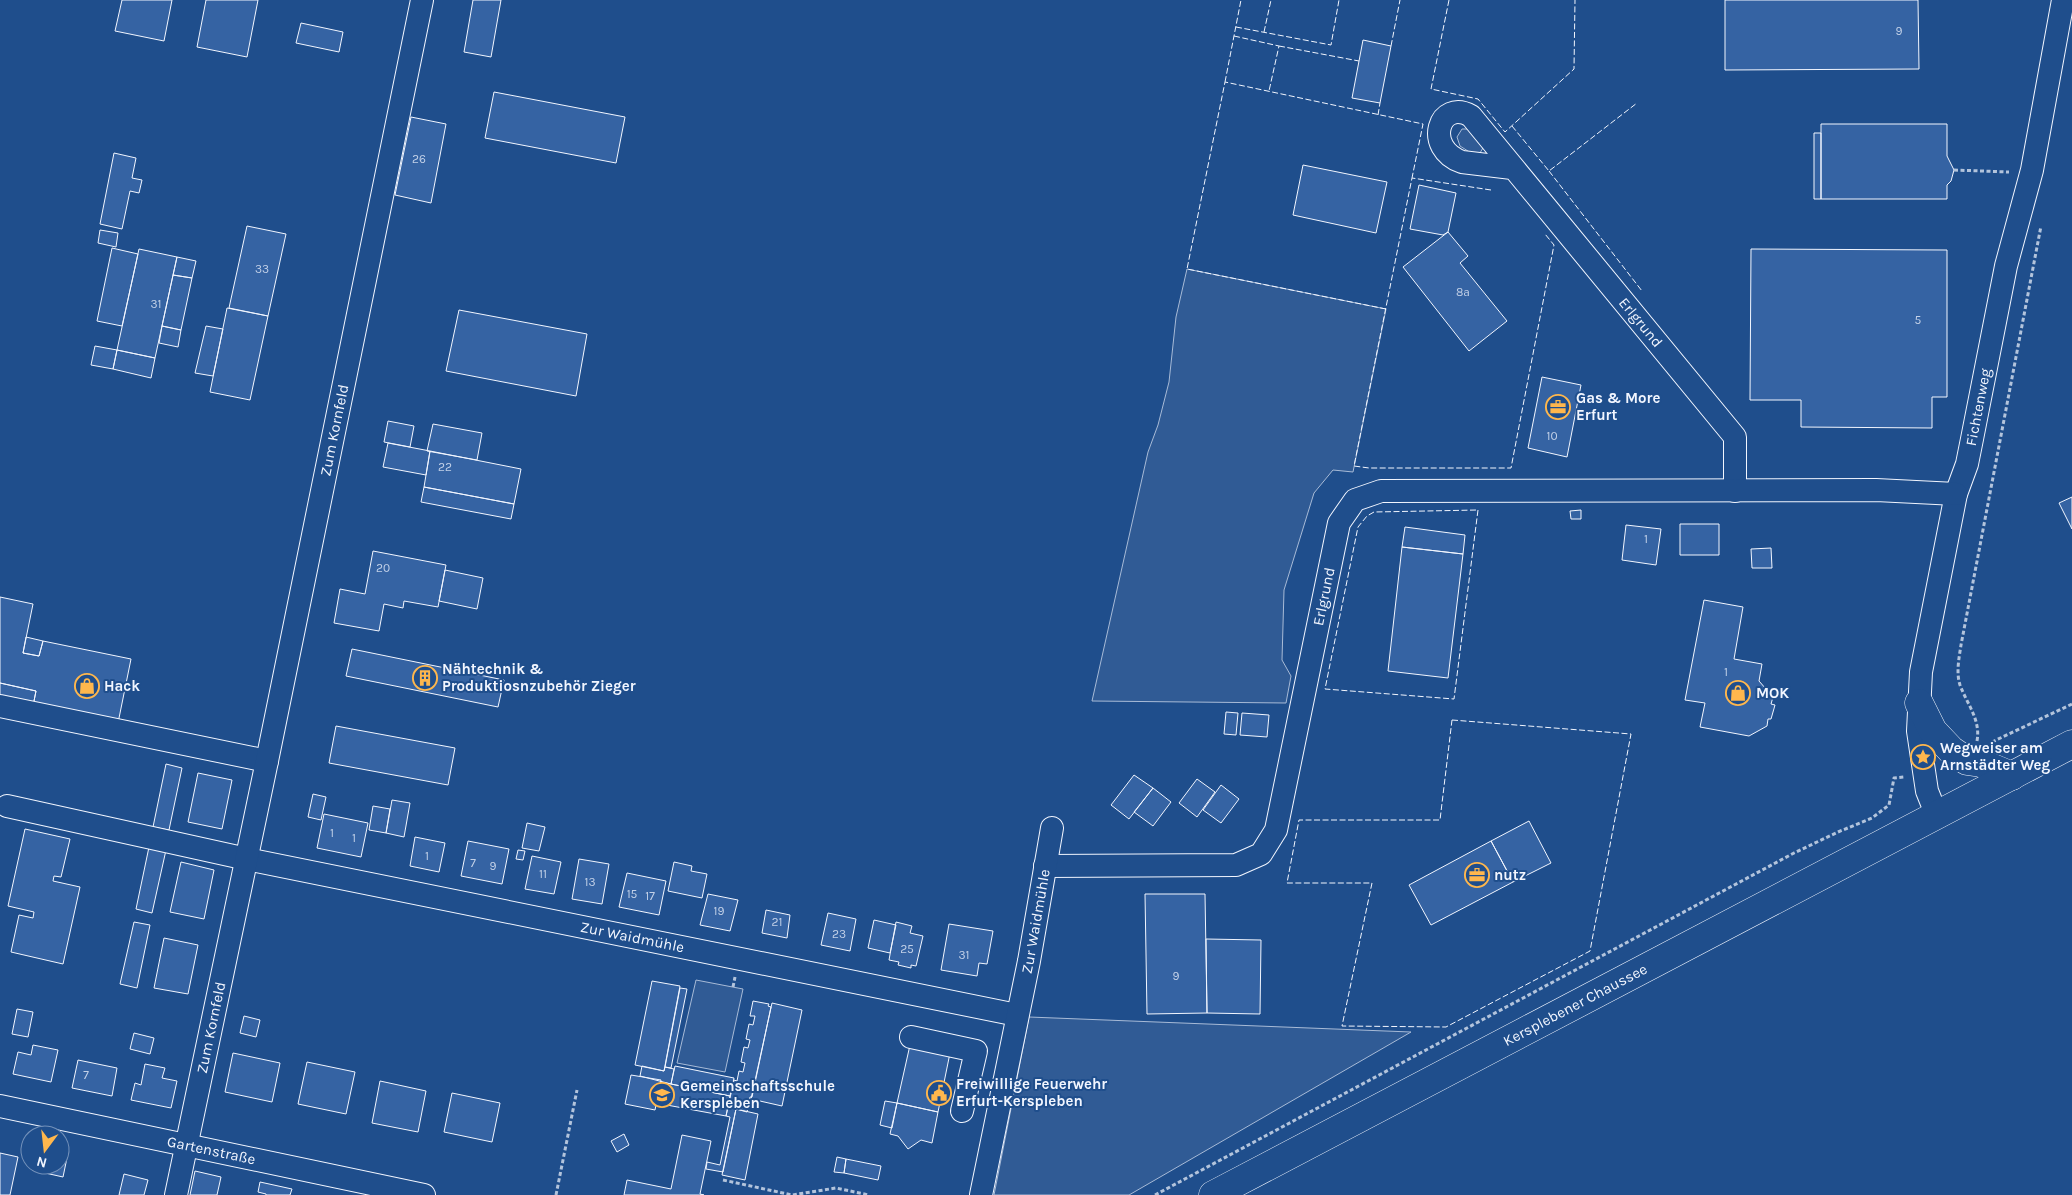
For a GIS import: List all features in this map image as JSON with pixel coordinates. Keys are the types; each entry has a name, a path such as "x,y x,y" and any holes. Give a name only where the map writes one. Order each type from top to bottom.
{"main road":[{"path":"1919,703 1933,731 1951,750 1967,761 1981,763 2012,776"},
{"name":"Kersplebener Chaussee","path":"1213,1195 2072,744"}],"street":[{"name":"Zum Kornfeld","path":"176,1195 247,859 422,0"},
{"name":"Fichtenweg","path":"1937,816 1929,801 1918,731 1921,672 1956,494 1967,464 2006,266 2032,170 2063,0"},
{"name":"Erlgrund","path":"1512,168 1550,211 1735,437 1736,491"},
{"name":"Erlgrund","path":"1045,866 1236,865 1261,854 1276,830 1339,523 1355,500 1381,492 1876,490 1956,494"},
{"path":"0,706 267,761"},
{"path":"7,806 247,859"},
{"name":"Zur Waidmühle","path":"981,1195 1052,828"},
{"name":"Zur Waidmühle","path":"247,859 1017,1016"},
{"path":"911,1037 976,1051 962,1111"},
{"path":"968,1086 1001,1094"},
{"name":"Gartenstraße","path":"0,1106 424,1195"}],"path":[{"path":"1954,170 2009,172"},
{"path":"1977,743 1976,718 1960,683 1958,668 2042,218"},
{"path":"1155,1195 1794,853 1872,818 1889,805 1894,778 1925,777"},
{"path":"556,1195 577,1090"},
{"path":"723,1180 792,1195 836,1188 869,1195"}],"shaded area":[{"path":"1462,129 1470,129 1484,146 1480,153 1471,153 1460,146 1457,137"},
{"path":"1187,269 1386,309 1353,472 1333,470 1314,493 1284,590 1282,660 1291,676 1286,703 1092,701 1148,452 1158,425 1169,382 1176,317"},
{"path":"696,980 743,989 725,1072 677,1063"},
{"path":"1029,1017 1411,1032 1129,1195 994,1195"}],"building":[{"path":"122,0 172,0 164,41 115,31"},
{"path":"206,0 258,0 247,57 197,47"},
{"path":"473,0 501,0 491,57 464,52"},
{"path":"1725,0 1918,0 1919,69 1725,70"},
{"path":"301,23 343,32 339,52 296,43"},
{"path":"1363,40 1391,46 1380,103 1352,98"},
{"path":"494,92 625,117 616,163 485,138"},
{"path":"411,117 446,124 431,203 395,195"},
{"path":"1821,124 1947,124 1947,156 1954,170 1951,181 1947,185 1947,199 1821,199"},
{"path":"1814,133 1821,133 1821,199 1814,199"},
{"path":"114,153 136,158 132,178 142,180 139,193 130,191 122,229 100,224"},
{"path":"1303,165 1387,182 1376,233 1293,215"},
{"path":"1419,185 1456,193 1448,232 1443,235 1410,229"},
{"path":"247,226 286,234 268,316 229,308"},
{"path":"100,230 118,233 116,247 98,243"},
{"path":"1448,232 1468,256 1460,263 1507,321 1469,351 1403,267"},
{"path":"112,248 138,254 122,326 97,321"},
{"path":"139,249 177,257 155,358 117,350"},
{"path":"1751,249 1947,250 1947,397 1932,397 1932,428 1801,427 1801,400 1750,400"},
{"path":"177,257 196,261 192,278 173,275"},
{"path":"173,275 192,278 181,330 162,326"},
{"path":"227,308 268,316 250,400 210,392"},
{"path":"459,310 587,334 576,396 446,371"},
{"path":"162,326 181,330 178,347 159,343"},
{"path":"206,326 223,329 213,376 195,373"},
{"path":"95,346 117,350 113,369 91,365"},
{"path":"117,350 155,358 151,378 113,369"},
{"path":"1542,377 1581,385 1567,457 1528,448"},
{"path":"388,421 414,426 410,447 384,442"},
{"path":"433,424 482,433 477,460 427,451"},
{"path":"388,443 430,451 426,475 383,467"},
{"path":"430,451 521,469 514,504 424,487"},
{"path":"424,487 514,504 511,519 421,502"},
{"path":"2072,497 2072,529 2059,503"},
{"path":"1581,510 1581,519 1571,519 1570,511"},
{"path":"1680,524 1719,524 1719,555 1680,555"},
{"path":"1626,525 1661,529 1656,565 1622,560"},
{"path":"1405,527 1465,535 1463,554 1402,547"},
{"path":"1402,547 1463,554 1448,678 1388,671"},
{"path":"1771,548 1772,568 1752,568 1751,549"},
{"path":"373,551 446,565 438,607 404,601 403,608 384,604 379,631 334,623 340,589 365,594"},
{"path":"445,570 483,578 477,609 439,601"},
{"path":"0,597 33,604 23,653 39,656 43,641 131,659 118,723 33,706 36,691 0,683"},
{"path":"1704,600 1743,607 1734,659 1762,664 1759,681 1773,697 1771,704 1775,705 1771,719 1768,719 1767,726 1749,736 1700,727 1705,703 1685,700"},
{"path":"26,637 43,641 39,656 23,653"},
{"name":"Nähtechnik & Produktiosnzubehör Zieger","path":"352,649 504,680 498,707 346,676"},
{"path":"0,683 36,691 33,706 0,700"},
{"path":"1226,712 1238,713 1236,735 1224,734"},
{"path":"1242,713 1269,715 1267,737 1240,735"},
{"path":"336,726 455,748 448,785 329,763"},
{"path":"166,764 182,768 169,830 153,827"},
{"path":"198,773 232,780 222,829 188,822"},
{"path":"1134,775 1153,788 1129,819 1111,805"},
{"path":"1197,779 1215,792 1197,817 1179,803"},
{"path":"1221,785 1239,799 1221,823 1203,810"},
{"path":"1153,788 1171,802 1153,826 1134,812"},
{"path":"313,794 326,797 321,820 308,817"},
{"path":"392,800 410,803 404,837 386,833"},
{"path":"373,806 390,809 386,833 369,830"},
{"path":"324,814 368,823 361,857 317,848"},
{"path":"1529,821 1551,863 1513,882 1491,841"},
{"path":"527,823 545,827 539,851 522,848"},
{"path":"25,829 70,839 61,877 54,876 53,881 80,887 63,964 11,952 19,915 33,918 34,912 8,906"},
{"path":"415,837 445,843 439,872 410,866"},
{"path":"468,841 509,849 502,884 461,876"},
{"path":"1491,841 1513,882 1431,925 1409,885"},
{"path":"149,847 166,850 152,913 136,909"},
{"path":"518,850 525,851 523,860 516,859"},
{"path":"532,856 561,862 554,894 525,889"},
{"path":"579,859 609,864 602,904 572,899"},
{"path":"181,862 214,870 204,919 170,912"},
{"path":"674,862 692,866 691,871 707,874 702,898 668,891"},
{"path":"627,873 666,881 659,915 619,907"},
{"path":"708,894 738,900 730,931 700,925"},
{"path":"1145,894 1205,894 1207,1013 1147,1014"},
{"path":"766,910 790,915 787,938 762,933"},
{"path":"828,913 856,919 850,951 821,945"},
{"path":"874,920 896,925 890,953 868,948"},
{"path":"134,922 150,925 137,988 120,984"},
{"path":"896,922 912,926 910,933 923,936 916,966 911,965 911,968 898,965 899,962 889,960"},
{"path":"949,924 993,931 987,964 979,963 977,976 941,970"},
{"path":"164,938 198,945 188,994 154,988"},
{"path":"1206,939 1261,940 1260,1014 1207,1013"},
{"path":"652,981 680,986 664,1071 635,1065"},
{"path":"680,988 687,989 671,1068 665,1067"},
{"path":"753,1001 769,1004 768,1006 771,1007 752,1097 750,1097 747,1112 736,1109 723,1172 706,1169 707,1162 720,1165 730,1117 726,1116 734,1080 737,1081 739,1071 743,1072 745,1063 741,1062 744,1047 748,1048 750,1040 746,1039 749,1024 753,1025 755,1016 750,1016"},
{"path":"772,1003 802,1010 782,1106 751,1099"},
{"path":"17,1009 33,1012 28,1037 12,1034"},
{"path":"244,1016 260,1020 256,1037 240,1033"},
{"path":"134,1033 154,1038 150,1054 130,1049"},
{"path":"33,1045 58,1050 51,1082 13,1074 18,1052 31,1055"},
{"path":"910,1045 950,1053 938,1112 897,1103"},
{"path":"233,1053 280,1063 272,1102 225,1092"},
{"path":"78,1060 117,1068 112,1096 72,1088"},
{"path":"307,1062 355,1072 346,1114 298,1104"},
{"path":"145,1064 165,1068 162,1078 177,1081 171,1108 131,1100 135,1083 141,1085"},
{"path":"642,1066 664,1071 665,1067 674,1069 671,1084 640,1076"},
{"path":"675,1066 734,1078 730,1096 671,1084"},
{"path":"631,1075 661,1080 655,1110 625,1104"},
{"path":"380,1081 426,1091 418,1132 372,1123"},
{"path":"661,1082 730,1096 726,1116 656,1103"},
{"path":"452,1093 500,1103 492,1142 444,1132"},
{"path":"885,1101 897,1103 892,1128 880,1125"},
{"path":"897,1103 938,1112 932,1143 921,1140 908,1149 898,1136 890,1134"},
{"path":"736,1109 758,1114 745,1180 722,1175"},
{"path":"624,1134 629,1145 617,1152 611,1141"},
{"path":"682,1135 711,1141 700,1194 704,1195 624,1195 627,1180 671,1189"},
{"path":"0,1153 18,1157 10,1195 0,1195"},
{"path":"837,1157 846,1159 844,1173 834,1172"},
{"path":"846,1159 881,1166 878,1180 844,1173"},
{"path":"195,1171 221,1177 217,1195 190,1195"},
{"path":"124,1174 148,1180 144,1195 119,1195"},
{"path":"260,1182 292,1189 290,1195 266,1195 258,1192"}],"fence":[{"path":"1225,82 1241,0"},
{"path":"1264,32 1271,0"},
{"path":"1236,27 1331,45 1339,0"},
{"path":"1391,46 1400,0"},
{"path":"1449,0 1431,89 1478,99 1505,132 1574,69 1575,0"},
{"path":"1234,36 1279,46 1269,91"},
{"path":"1279,46 1359,61"},
{"path":"1386,309 1187,269 1225,82 1423,124 1412,178"},
{"path":"1378,115 1380,103"},
{"path":"1512,126 1549,171 1637,103"},
{"path":"1549,171 1642,291"},
{"path":"1491,190 1412,178 1354,466 1369,468 1511,468 1554,245 1545,234"},
{"path":"1478,510 1454,699 1325,689 1358,527 1367,516 1374,512 1478,510"},
{"path":"1452,720 1631,734 1590,951 1446,1027 1342,1026 1372,883 1287,883 1299,820 1440,820 1452,720"}],"place":[{"name":"Gas & More Erfurt","path":"1558,407"},
{"name":"Nähtechnik & Produktiosnzubehör Zieger","path":"425,678"},
{"name":"Hack","path":"87,686"},
{"name":"MOK","path":"1738,693"},
{"name":"Wegweiser am Arnstädter Weg","path":"1923,757"},
{"name":"nutz","path":"1477,875"},
{"name":"Freiwillige Feuerwehr Erfurt-Kerspleben","path":"939,1093"},
{"name":"Gemeinschaftsschule Kerspleben","path":"662,1095"}]}
